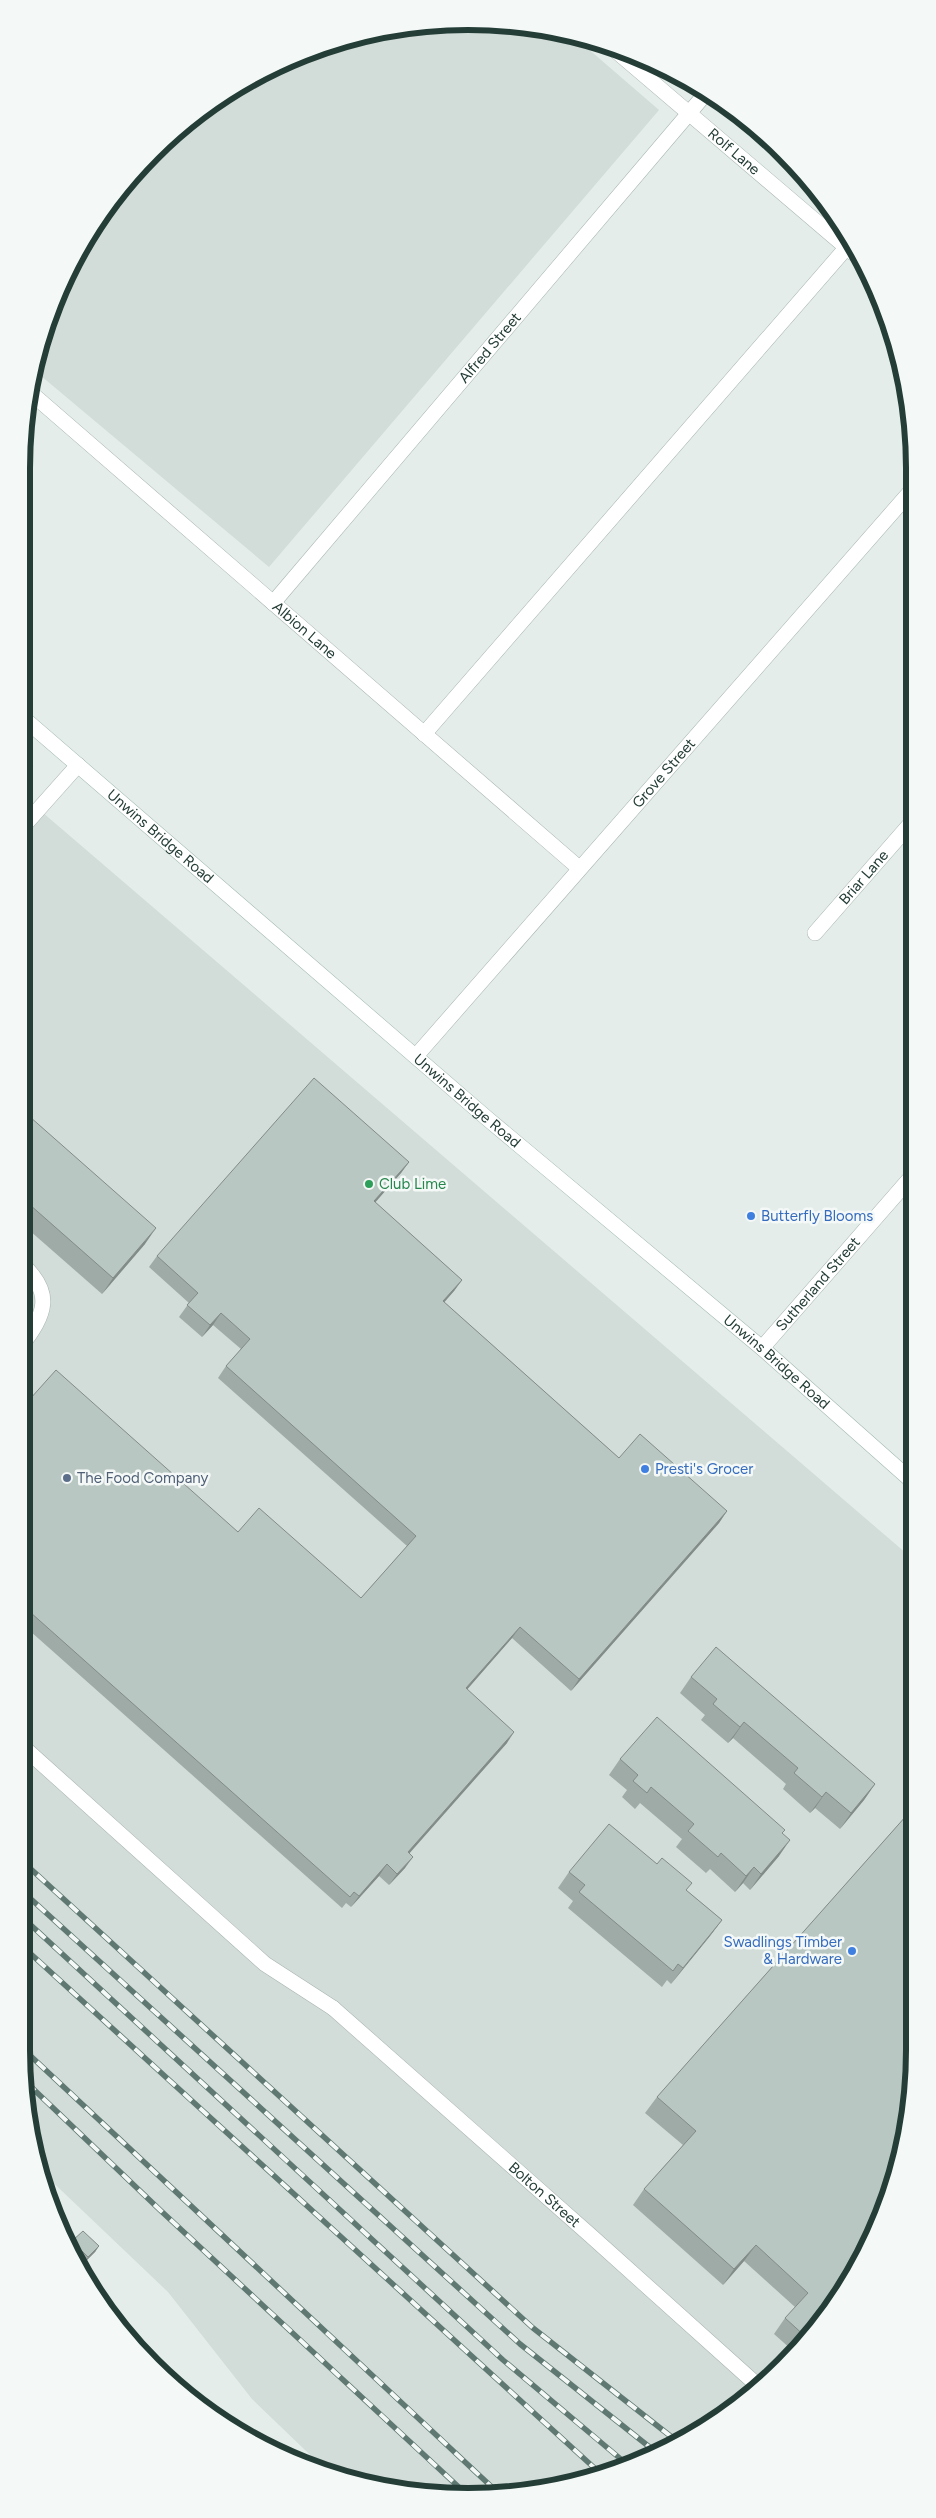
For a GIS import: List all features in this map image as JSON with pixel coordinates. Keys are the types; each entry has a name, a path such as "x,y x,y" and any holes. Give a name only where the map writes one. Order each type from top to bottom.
{"street":[{"name":"Rolf Lane","path":"625,59 845,246"},
{"name":"Alfred Street","path":"273,603 702,98"},
{"path":"424,734 849,252"},
{"name":"Albion Lane","path":"36,397 579,868"},
{"name":"Grove Street","path":"416,1056 906,497"},
{"name":"Unwins Bridge Road","path":"30,724 489,1120 762,1348 906,1476"},
{"path":"30,819 78,765"},
{"name":"Briar Lane","path":"815,933 906,829"},
{"name":"Sutherland Street","path":"762,1348 906,1183"},
{"path":"30,1272 41,1284 43,1304 34,1330 30,1335"},
{"name":"Bolton Street","path":"30,1753 266,1964 333,2008 754,2382"}],"shaded area":[{"path":"439,31 497,31 553,38 585,46 659,110 269,567 40,375 53,327 63,300 89,249 121,201 139,179 179,139 225,104 274,75 300,63 327,53 383,38"},
{"path":"30,802 906,1553 906,2050 905,2079 898,2135 883,2191 861,2244 832,2293 815,2317 778,2360 735,2397 687,2429 636,2455 609,2465 553,2480 497,2487 439,2487 411,2484 383,2480 317,2461 252,2399 168,2292 50,2179 38,2135 31,2079"}],"building":[{"path":"314,1078 409,1162 374,1201 462,1280 443,1301 619,1458 640,1434 727,1511 579,1679 520,1627 466,1688 514,1732 408,1852 413,1857 397,1874 387,1864 359,1896 354,1892 350,1897 30,1612 30,1399 56,1370 238,1532 259,1508 361,1598 416,1536 226,1366 250,1339 221,1313 210,1325 187,1305 198,1293 157,1256"},
{"path":"30,1117 156,1228 113,1278 30,1205"},
{"path":"716,1647 875,1784 851,1813 826,1792 822,1797 794,1773 798,1768 744,1722 740,1727 713,1704 717,1699 691,1677"},
{"path":"657,1717 785,1830 782,1833 790,1840 761,1874 754,1867 746,1876 721,1853 718,1857 688,1831 694,1824 651,1787 647,1793 633,1781 638,1775 620,1759"},
{"path":"906,1816 906,2050 905,2079 898,2135 883,2191 861,2244 832,2293 802,2333 785,2318 808,2293 756,2245 734,2269 644,2189 696,2131 657,2097"},
{"path":"609,1824 657,1864 662,1858 692,1883 686,1890 722,1920 683,1968 678,1964 673,1971 579,1892 585,1885 569,1872"},
{"path":"83,2231 99,2246 88,2257 73,2240"}],"railway":[{"path":"30,1868 533,2328 672,2437"},
{"path":"30,1898 520,2344 651,2448"},
{"path":"30,1924 503,2360 622,2460"},
{"path":"30,1953 595,2469"},
{"path":"30,2056 492,2487"},
{"path":"32,2088 160,2210 459,2488"}],"place":[{"name":"Club Lime","path":"369,1184"},
{"name":"Butterfly Blooms","path":"751,1216"},
{"name":"Presti's Grocer","path":"645,1469"},
{"name":"The Food Company","path":"67,1478"},
{"name":"Swadlings Timber & Hardware","path":"852,1951"}]}
